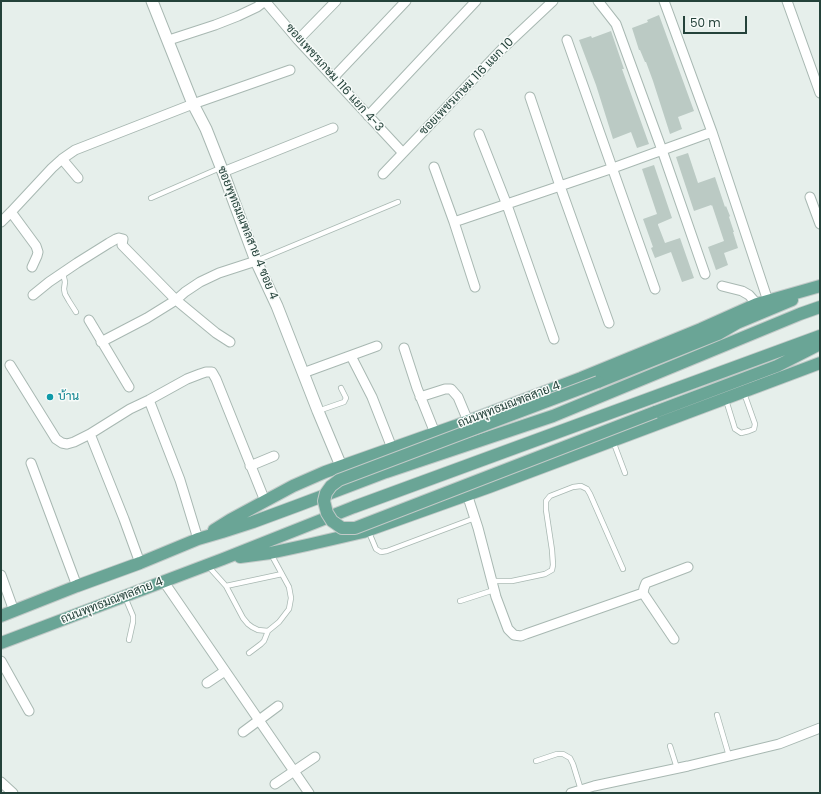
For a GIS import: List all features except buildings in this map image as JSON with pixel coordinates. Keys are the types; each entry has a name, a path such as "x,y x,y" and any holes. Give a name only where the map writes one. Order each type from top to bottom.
{"main road":[{"name":"ถนนพุทธมณฑลสาย 4","path":"200,538 292,486 341,466 468,421 602,369 701,329 762,302 820,286"},
{"path":"718,334 737,323 803,296 820,286"},
{"name":"ถนนพุทธมณฑลสาย 4","path":"1,616 140,563 200,538 259,520 386,472 553,416 820,307"},
{"path":"800,314 718,334 598,382 339,480 331,486 325,496 324,500 327,513 332,521 342,528 355,528 777,366 820,354"},
{"name":"ถนนพุทธมณฑลสาย 4","path":"1,643 164,582 354,507 820,336"},
{"path":"777,366 820,344"},
{"name":"ถนนพุทธมณฑลสาย 4","path":"223,559 270,553 368,530 820,363"}],"street":[{"name":"ซอยพุทธมณฑลสาย 4 ซอย 4","path":"152,1 193,104 206,130 256,261 277,306 341,466"},
{"path":"168,40 238,16 257,7 265,1"},
{"name":"ซอยเพชรเกษม 116 แยก 4-3","path":"265,1 298,40 403,153"},
{"path":"298,40 336,1"},
{"path":"334,78 406,1"},
{"path":"368,116 476,1"},
{"name":"ซอยเพชรเกษม 116 แยก 10","path":"383,174 502,49 553,1"},
{"path":"598,1 616,24 705,274"},
{"path":"664,1 712,132 762,302"},
{"path":"787,1 820,93"},
{"path":"567,40 655,289"},
{"path":"1,222 52,168 75,150 193,104 290,70"},
{"path":"530,97 609,323"},
{"path":"222,170 333,128"},
{"path":"454,222 507,205 712,132"},
{"path":"479,134 507,205 554,339"},
{"path":"64,158 78,178"},
{"path":"434,167 475,287"},
{"path":"810,197 820,224"},
{"path":"11,212 36,246 38,252 32,267"},
{"path":"33,295 49,282 116,239 123,239 122,245 176,300 216,333 230,342"},
{"path":"101,342 147,318 176,300 200,282 219,273 256,261"},
{"path":"722,286 742,291 762,302"},
{"path":"89,320 129,387"},
{"path":"303,374 377,346"},
{"path":"404,348 420,397 435,433"},
{"path":"351,356 372,397 392,448"},
{"path":"10,365 56,439 67,444 90,434 130,409 187,379 206,372 212,372 265,501"},
{"path":"420,397 445,389 451,389 458,397 468,421"},
{"path":"149,400 180,480 200,538"},
{"path":"90,434 140,563"},
{"path":"250,466 274,456"},
{"path":"31,463 77,586"},
{"path":"467,494 493,585 508,629 514,635 521,636 643,593"},
{"path":"674,639 643,593 646,584 688,567"},
{"path":"1,575 14,611"},
{"path":"164,582 309,793"},
{"path":"1,661 29,711"},
{"path":"207,683 225,670"},
{"path":"243,732 278,706"},
{"path":"576,792 594,786 779,744 820,728"},
{"path":"275,784 315,757"},
{"path":"1,782 12,793"}],"lane":[{"path":"151,198 222,170"},
{"path":"256,261 398,202"},
{"path":"63,273 65,294 76,312"},
{"path":"318,411 344,402 346,398 341,388"},
{"path":"725,398 735,429 741,433 749,431 754,429 755,424 743,391"},
{"path":"612,440 625,473"},
{"path":"460,601 493,585 545,574 552,570 552,550 546,501 550,496 573,487 581,486 587,489 624,569"},
{"path":"368,530 376,549 381,552 475,518"},
{"path":"249,653 264,641 268,631 279,622 289,609 289,587 270,553"},
{"path":"206,565 226,586 243,618 248,624 258,630 268,631"},
{"path":"226,586 282,574"},
{"path":"125,596 133,622 129,640"},
{"path":"717,715 729,756"},
{"path":"670,746 677,768"},
{"path":"536,761 557,754 563,754 570,758 573,764 576,792"}],"place":[{"name":"บ้าน","path":"50,397"}]}
